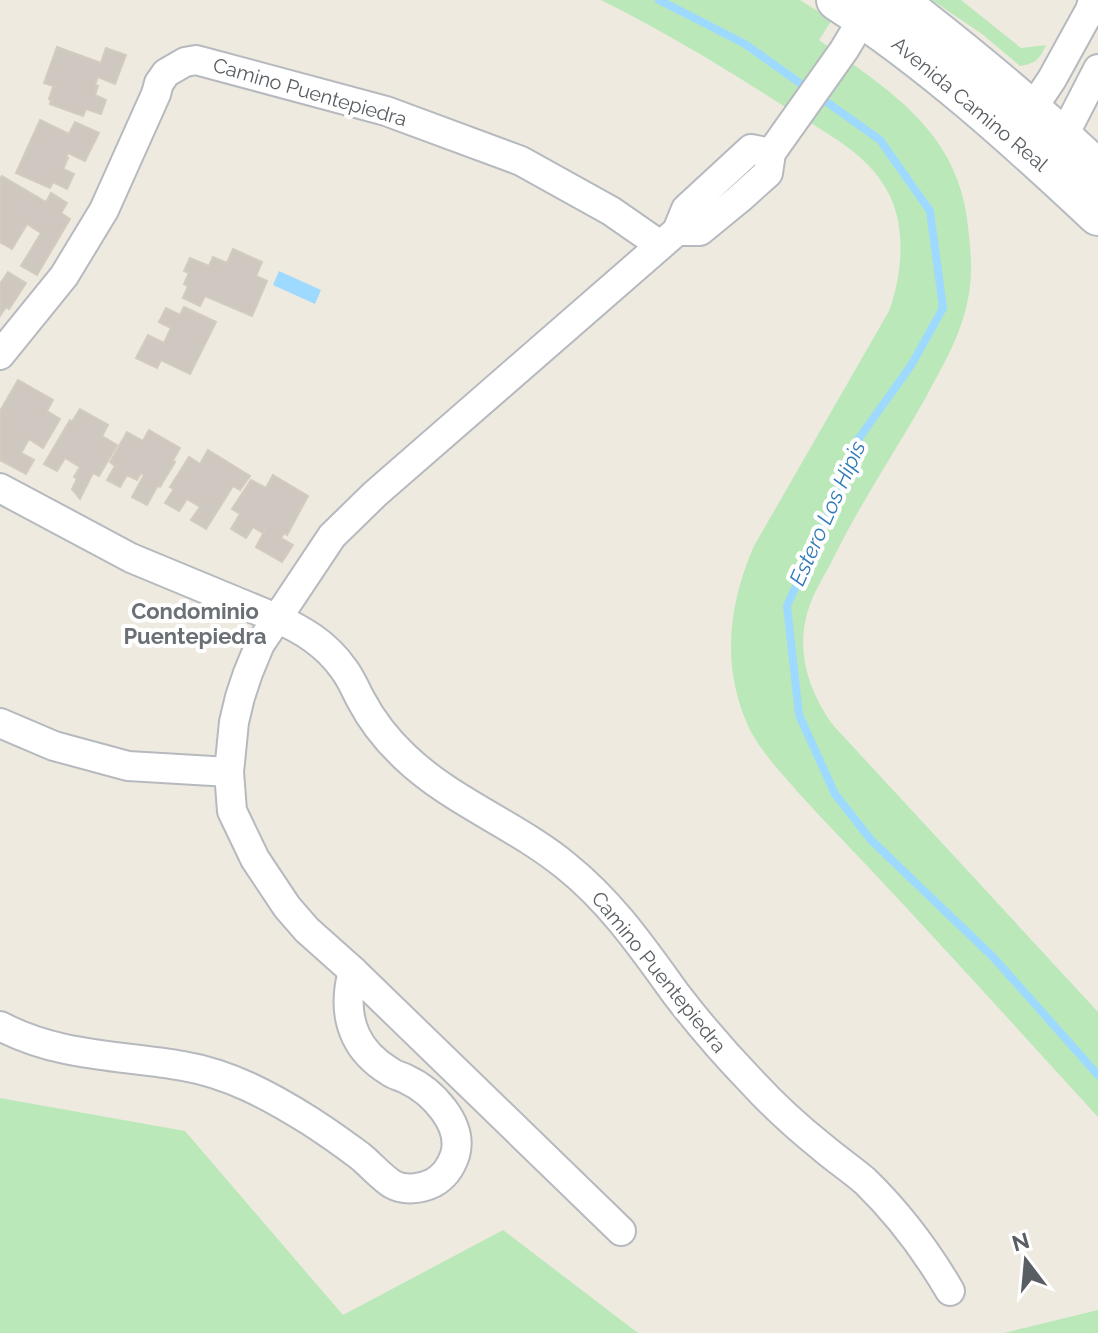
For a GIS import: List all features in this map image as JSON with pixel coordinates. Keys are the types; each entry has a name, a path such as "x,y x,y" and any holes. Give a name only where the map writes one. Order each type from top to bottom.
{"main road":[{"name":"Avenida Camino Real","path":"863,13 957,47 1022,123 1053,150 1098,215"},
{"name":"Avenida Camino Real","path":"1053,150 1098,171"}],"street":[{"path":"1022,123 1072,43 1093,0"},
{"path":"621,1231 307,930 287,907 262,871 232,811 229,772 234,722 260,644 332,536 375,494 669,238 686,209 751,149 771,153 863,13"},
{"name":"Camino Puentepiedra","path":"0,355 64,276 104,210 159,83 166,73 185,62 206,62 386,111 521,161 611,211 669,238"},
{"path":"1053,150 1098,69"},
{"name":"Camino Puentepiedra","path":"0,488 131,558 276,618 305,633 329,652 353,683 374,721 406,758 444,787 535,842 595,891 621,918 713,1040 751,1082 824,1150 863,1180 912,1232 950,1291"},
{"path":"0,723 54,746 128,766 229,772"},
{"path":"0,1026 40,1044 65,1051 183,1066 233,1080 261,1091 324,1130 393,1185 418,1188 430,1185 441,1178 454,1159 456,1137 453,1126 422,1089 389,1071 365,1050 350,1020 348,987 353,971"}],"green space":[{"path":"601,0 800,0 832,20 819,40 909,109 934,137 953,169 964,203 970,245 971,281 965,313 938,375 855,517 813,597 803,637 805,664 813,690 833,725 1098,1012 1098,1117 772,763 749,728 734,682 731,636 734,613 738,591 754,546 889,311 894,296 900,264 900,232 892,201 868,164 833,137 700,54"},
{"path":"932,0 961,0 1021,48 1046,45 1036,60 1020,66 982,34"},
{"path":"0,1098 185,1131 343,1315 503,1230 638,1333 0,1333"},
{"path":"1098,1310 1098,1333 1004,1333"}],"water":[{"path":"279,271 321,290 315,304 273,285"}],"building":[{"path":"57,47 101,63 106,48 126,55 115,84 98,77 95,95 106,100 101,114 86,109 83,116 50,104 53,87 57,87 44,83"},
{"path":"40,120 69,134 75,122 99,133 85,161 68,153 63,169 74,174 67,189 53,182 50,188 16,173"},
{"path":"2,176 46,202 51,193 67,203 61,213 70,219 37,275 21,266 41,233 27,224 12,249 0,242"},
{"path":"233,249 262,262 256,276 267,281 252,316 205,296 200,306 183,298 189,273 184,271 190,258 209,266 213,257 227,263"},
{"path":"8,272 26,283 9,309 6,307 0,316 0,284"},
{"path":"184,307 216,322 190,374 161,360 157,368 136,358 148,335 164,343 171,328 159,322 166,308 180,315"},
{"path":"18,380 53,400 47,411 60,419 43,448 29,439 21,453 34,460 26,474 0,460 0,411"},
{"path":"80,409 108,425 102,436 117,445 99,476 93,473 80,499 72,489 80,467 65,458 57,471 44,464"},
{"path":"149,430 180,448 173,460 175,462 147,505 132,497 144,475 141,473 137,480 127,475 120,487 107,480 115,466 110,462 127,432 143,441"},
{"path":"208,450 250,476 240,490 233,486 206,529 191,520 200,507 187,499 179,511 165,503 174,489 170,487 189,457 200,464"},
{"path":"273,475 308,496 287,535 284,533 281,538 293,545 282,562 256,547 266,528 263,533 253,527 246,538 231,529 240,514 232,509 251,480 266,488"}],"waterway":[{"name":"Estero Los Hipis","path":"659,0 745,44 880,140 930,211 943,308 912,364 857,441 787,606 799,715 835,794 871,840 993,957 1098,1075"}],"district":[{"name":"Condominio Puentepiedra","path":"195,624"}]}
